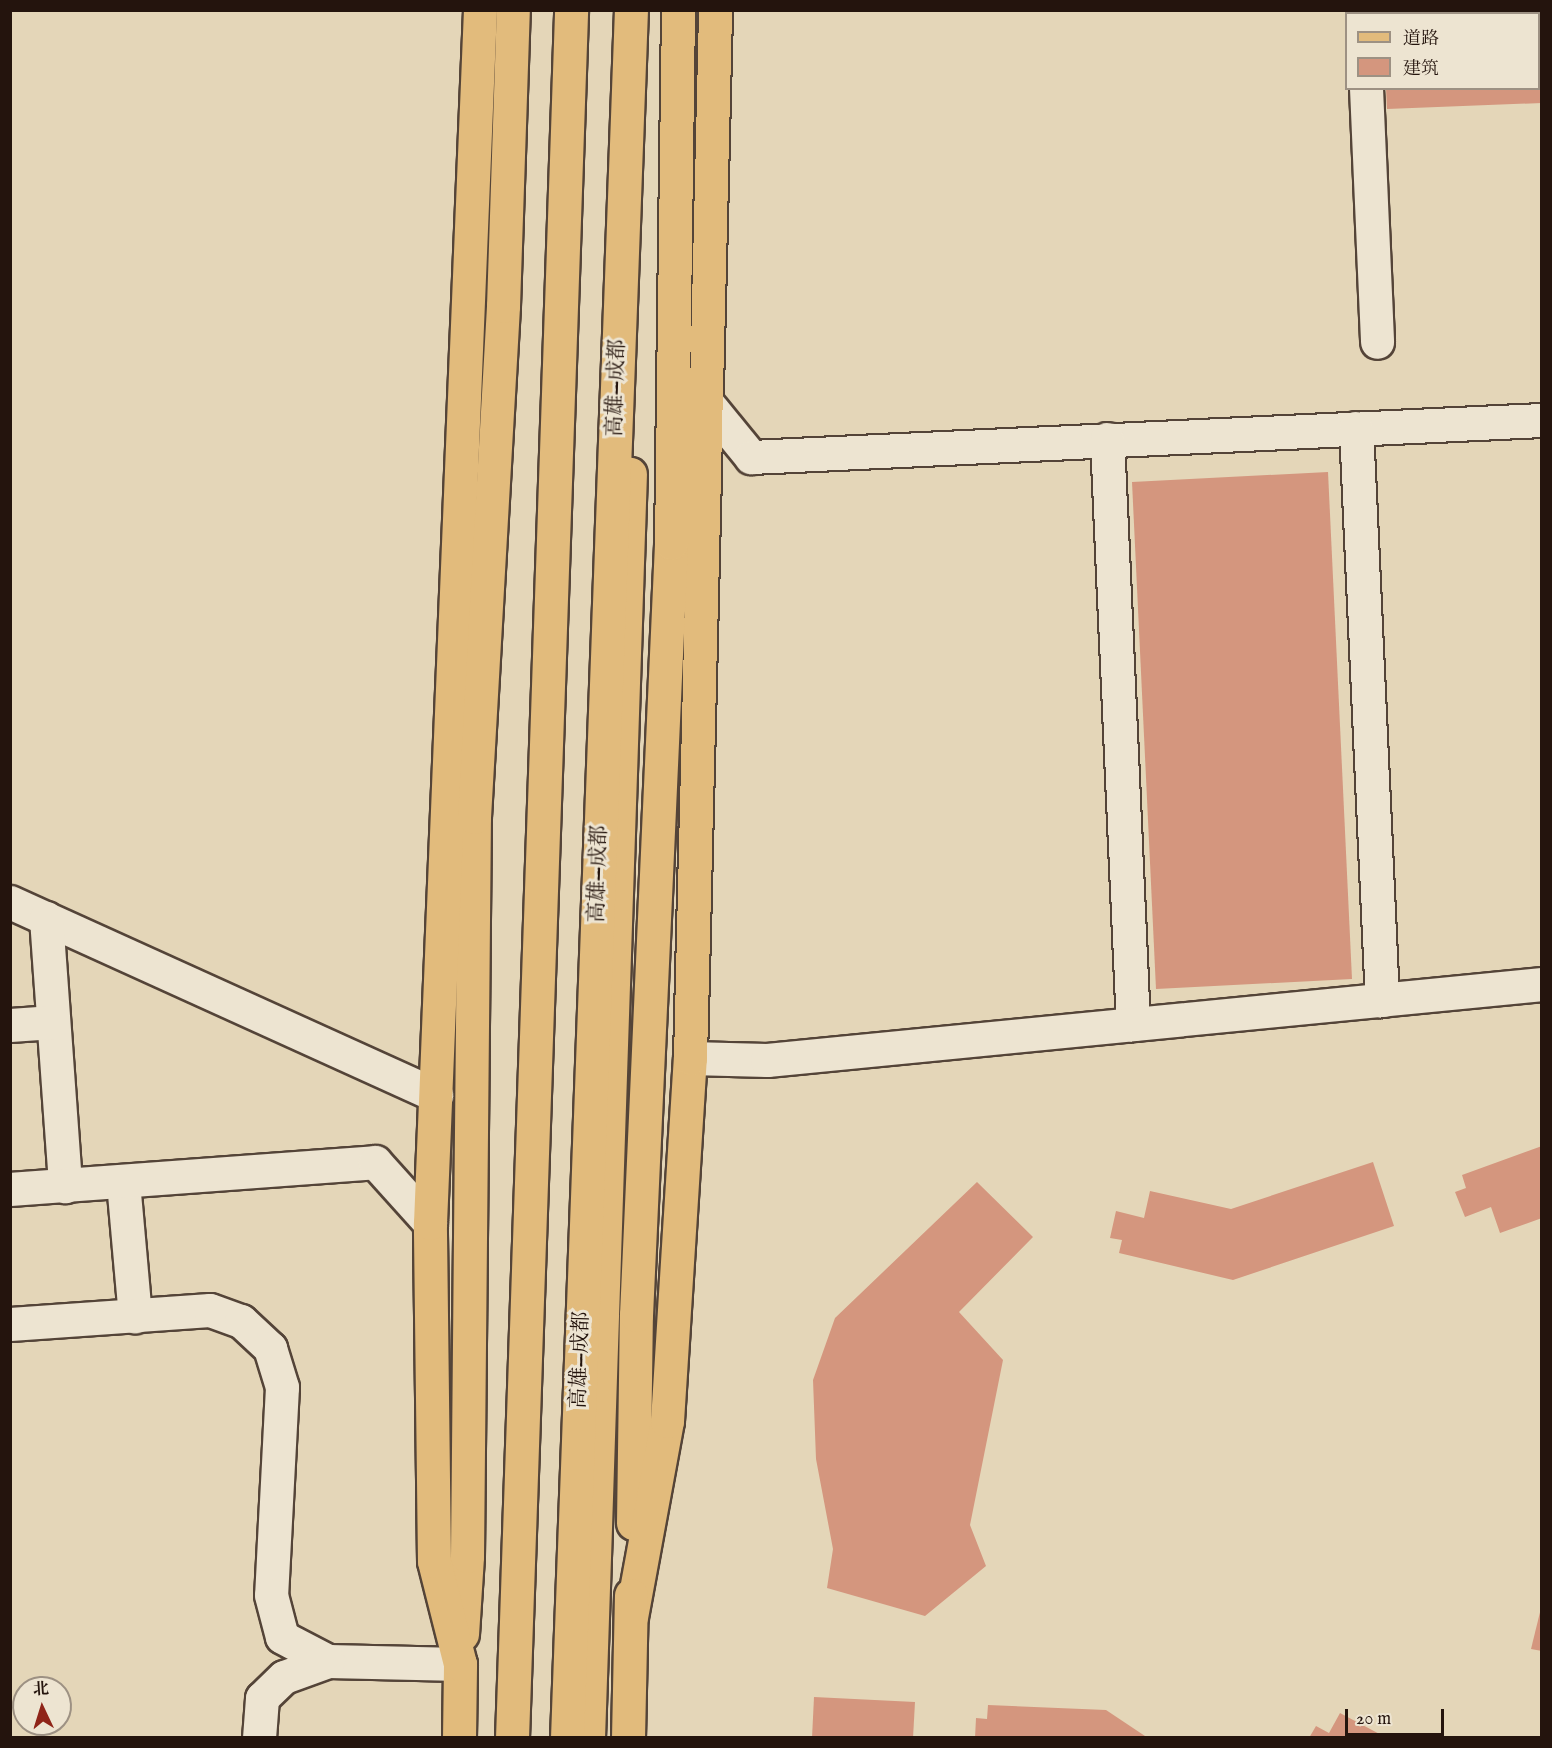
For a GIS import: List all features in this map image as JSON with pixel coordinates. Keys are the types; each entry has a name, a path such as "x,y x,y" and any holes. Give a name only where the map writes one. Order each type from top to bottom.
{"main road":[{"path":"460,1664 434,1561 430,1223 480,10"},
{"path":"459,1737 460,1664 467,1556 474,817 503,306 513,10"},
{"path":"512,1737 572,10"},
{"name":"高雄—成都","path":"567,1737 631,10"},
{"path":"588,1737 646,10"},
{"path":"628,1737 636,1315 655,954 670,543 678,10"},
{"path":"631,1617 667,1421 690,1058 715,10"}],"street":[{"path":"1366,90 1377,342"},
{"path":"707,403 751,457 1542,420"},
{"path":"1356,428 1382,1000"},
{"path":"1107,439 1133,1024"},
{"path":"10,902 436,1095"},
{"path":"46,918 65,1186"},
{"path":"690,1058 767,1060 1542,984"},
{"path":"10,1025 53,1022"},
{"path":"10,1189 375,1162 430,1223"},
{"path":"123,1182 135,1316"},
{"path":"10,1324 210,1310 241,1321 270,1348 282,1387 270,1595 282,1637 328,1661"},
{"path":"259,1737 262,1698 284,1677 328,1661 460,1664"}],"building":[{"path":"1383,10 1542,10 1542,103 1387,109 1386,90 1540,90 1540,12"},
{"path":"1328,472 1352,979 1156,989 1132,482"},
{"path":"1542,1146 1542,1218 1500,1233 1491,1207 1465,1217 1455,1192 1466,1188 1462,1175"},
{"path":"1373,1162 1394,1226 1233,1280 1119,1253 1122,1240 1110,1238 1116,1211 1144,1218 1150,1191 1231,1209"},
{"path":"977,1182 1033,1237 959,1312 1003,1360 970,1525 986,1566 925,1616 827,1588 833,1549 816,1459 813,1380 835,1318"},
{"path":"1542,1604 1542,1651 1531,1649"},
{"path":"814,1697 915,1702 913,1738 812,1738"},
{"path":"988,1705 1106,1710 1148,1738 975,1738 976,1718 987,1719"},
{"path":"1340,1713 1387,1738 1309,1738 1316,1726 1329,1733"}]}
